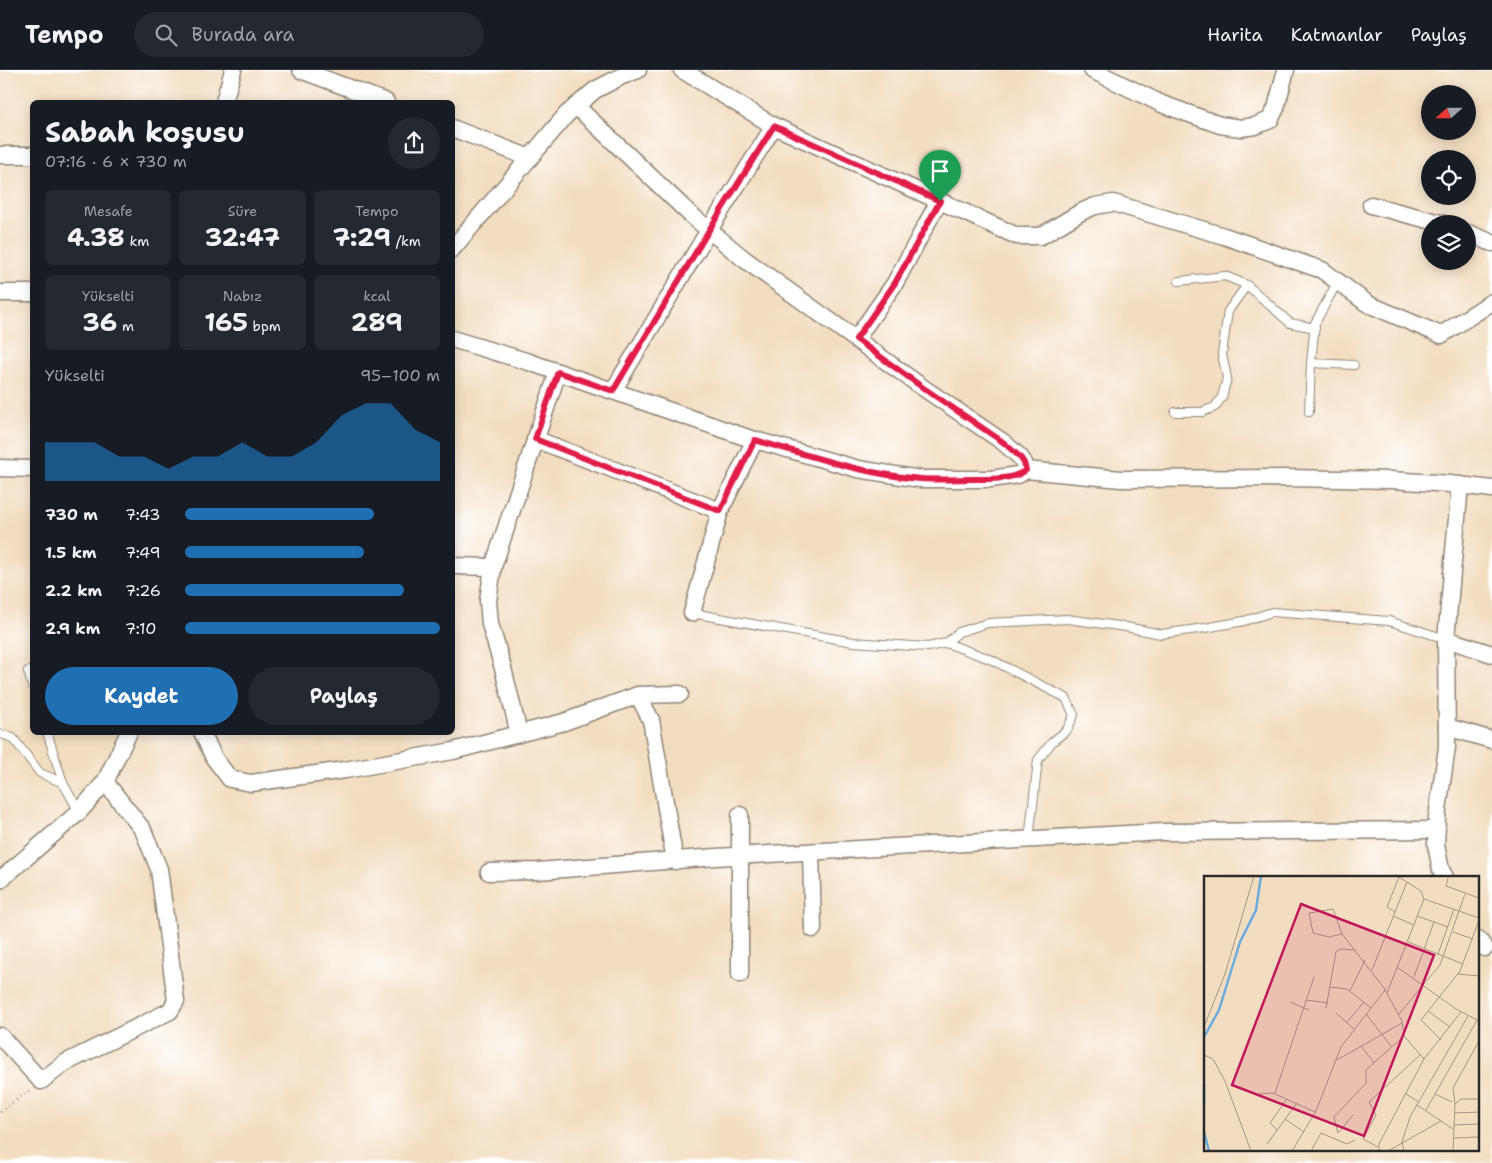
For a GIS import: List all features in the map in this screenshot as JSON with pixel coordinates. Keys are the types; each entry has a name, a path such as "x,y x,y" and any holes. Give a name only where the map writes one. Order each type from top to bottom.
{"street":[{"path":"225,100 233,70"},
{"path":"301,70 366,99"},
{"path":"455,246 567,114 595,90 638,70"},
{"path":"682,70 774,126 1017,236 1042,236 1081,212 1095,206 1113,203 1224,236 1322,270 1368,304 1441,335 1492,302"},
{"path":"1092,70 1162,104 1220,125 1241,128 1255,126 1270,120 1276,108 1286,70"},
{"path":"576,106 691,215 744,259 922,387 1003,442 1020,457 1026,470"},
{"path":"613,391 709,230 774,126"},
{"path":"455,129 530,158"},
{"path":"0,155 30,154"},
{"path":"856,339 895,283 940,201"},
{"path":"1371,205 1421,218"},
{"path":"1476,237 1492,244"},
{"path":"0,292 30,293"},
{"path":"455,340 558,372 755,440 858,469 920,479 991,479 1018,475 1026,470 1121,479 1295,478 1392,480 1492,489"},
{"path":"519,734 490,624 488,601 493,567 558,372"},
{"path":"535,439 720,511"},
{"path":"692,613 720,511 755,440"},
{"path":"0,468 30,469"},
{"path":"1444,876 1436,845 1437,817 1447,747 1446,639 1460,485"},
{"path":"455,566 493,567"},
{"path":"1446,639 1492,654"},
{"path":"203,735 214,758 230,779 251,783 345,770 453,751 564,722 638,695 680,694"},
{"path":"638,695 651,720 675,860"},
{"path":"1446,727 1492,740"},
{"path":"0,880 79,812 105,782 128,735"},
{"path":"0,1036 41,1081 65,1063 170,1012 176,1001 159,869 142,830 105,782"},
{"path":"740,815 740,974"},
{"path":"489,872 538,871 675,860 1163,832 1437,830"},
{"path":"811,853 813,929"}],"lane":[{"path":"1179,281 1225,276 1247,285 1290,323 1315,328"},
{"path":"1309,412 1315,323 1338,281"},
{"path":"1175,412 1202,412 1216,406 1222,398 1227,378 1222,354 1228,311 1247,285"},
{"path":"1311,363 1354,365"},
{"path":"692,613 853,642 928,647 946,643 959,632 988,623 1067,619 1161,634 1234,623 1272,612 1389,621 1446,639"},
{"path":"946,643 990,659 1066,698 1074,716 1067,730 1052,742 1038,760 1029,840"},
{"path":"28,671 30,678"},
{"path":"0,734 13,738 40,773 63,783"},
{"path":"48,735 63,783 79,812"}],"path":[{"path":"0,1112 41,1081"}],"route":[{"path":"774,126 940,201 895,283 856,339 1003,442 1024,463 1026,470 1022,473 991,479 920,479 858,469 755,440 720,511 535,439 558,372 613,391 709,230 774,126"}]}
